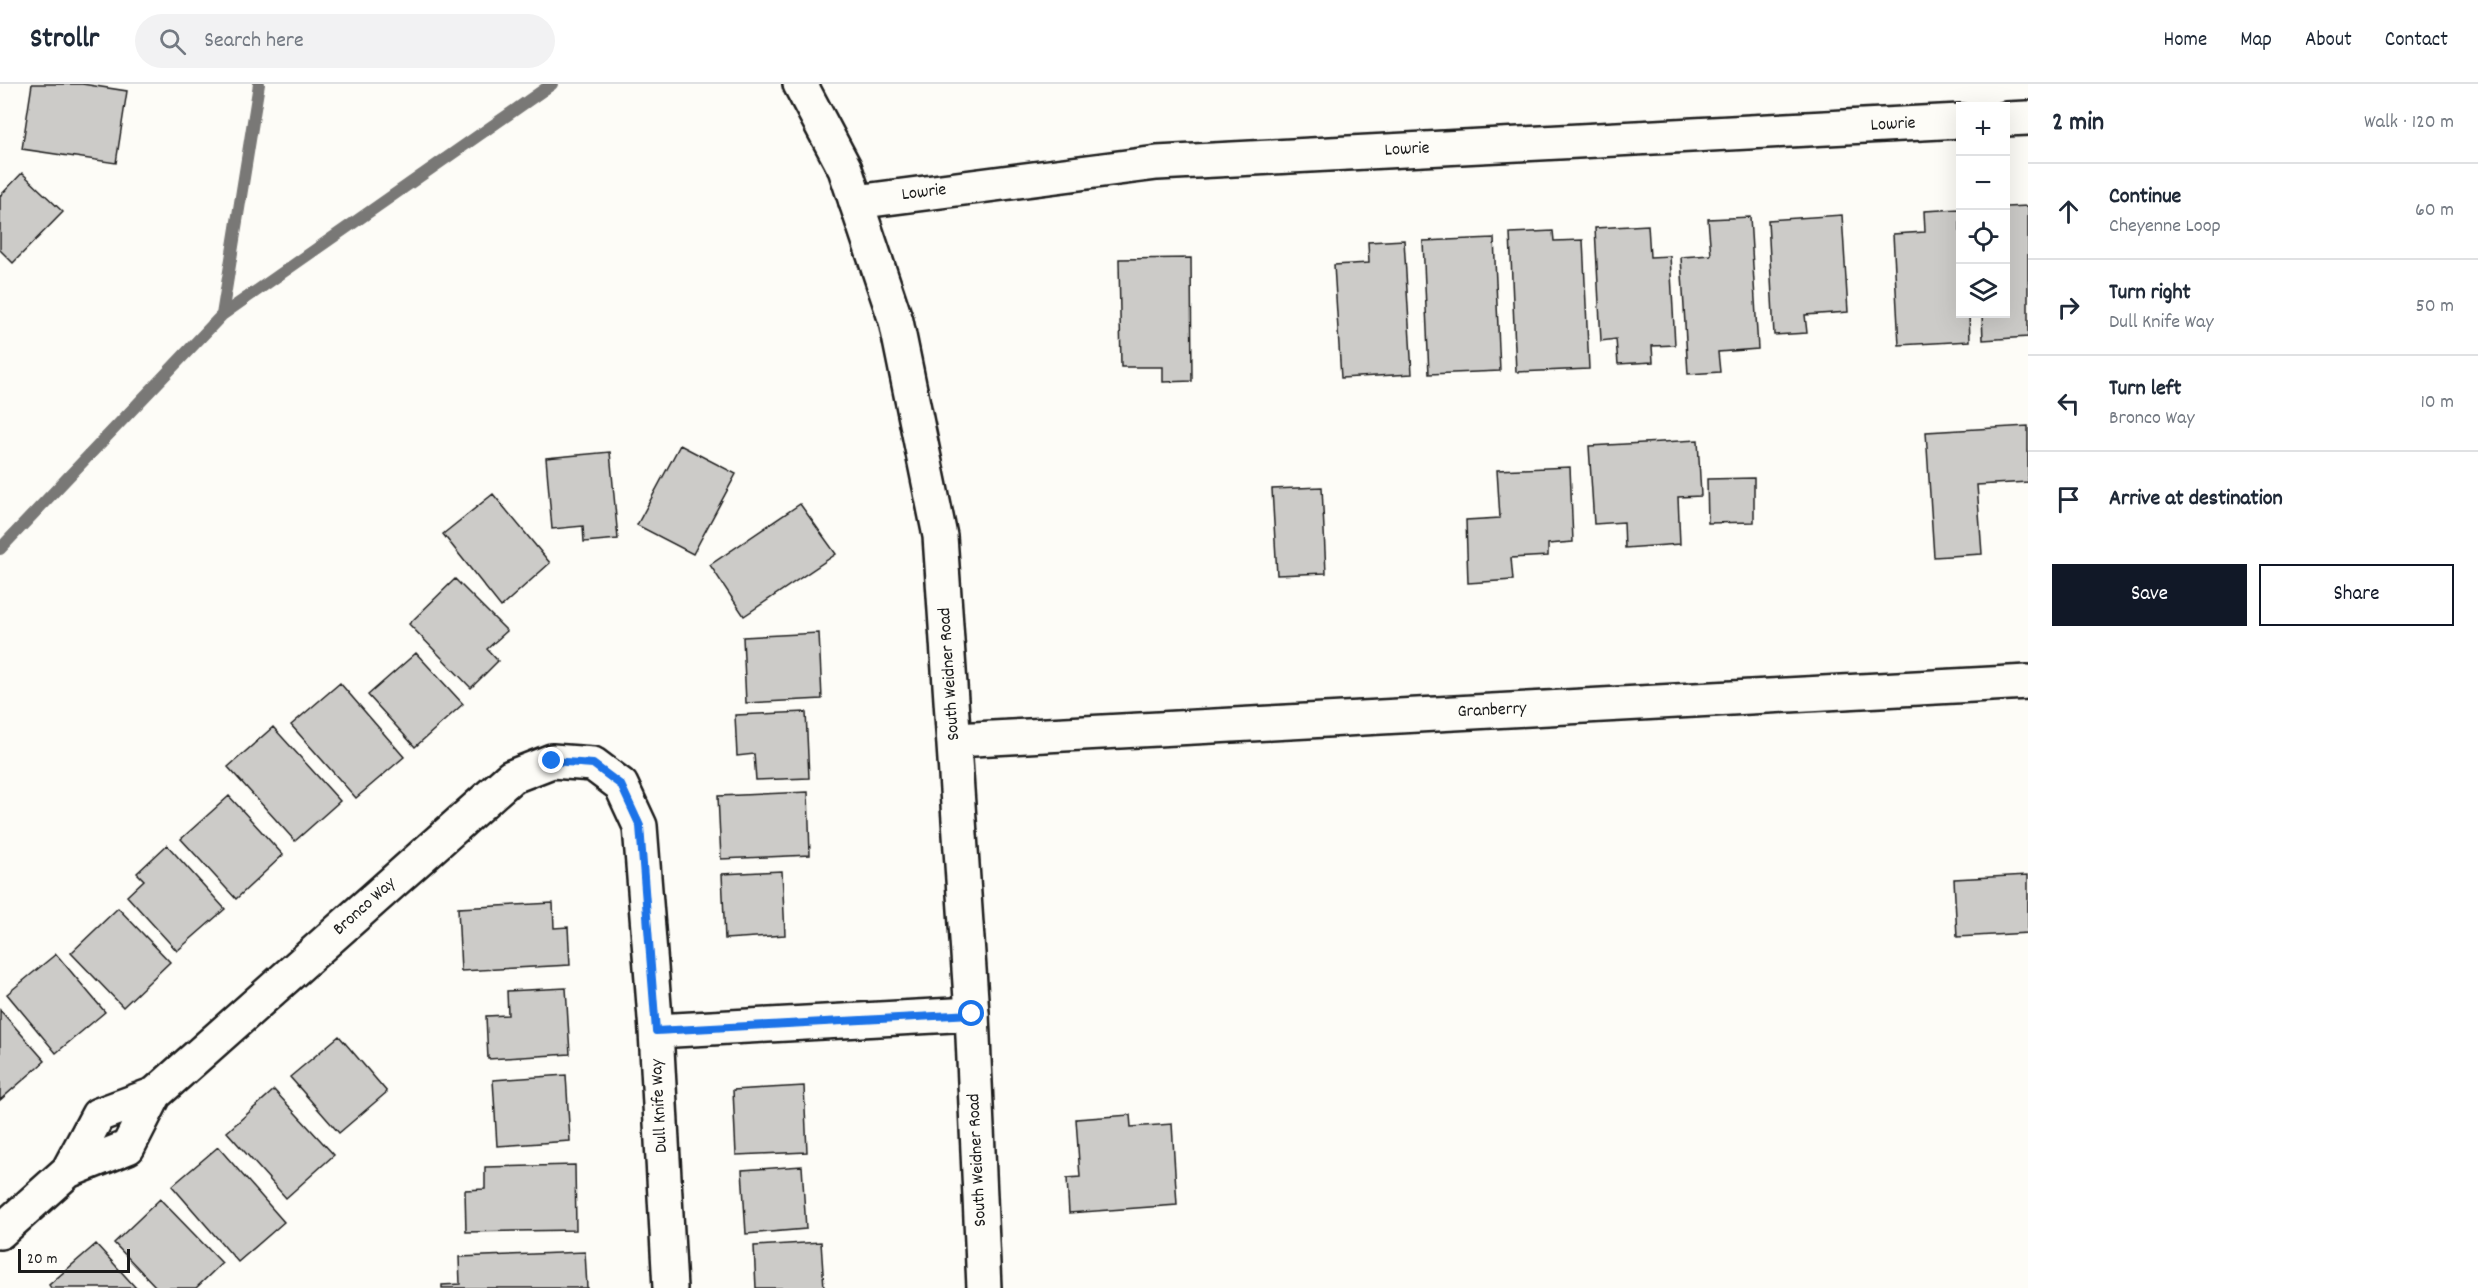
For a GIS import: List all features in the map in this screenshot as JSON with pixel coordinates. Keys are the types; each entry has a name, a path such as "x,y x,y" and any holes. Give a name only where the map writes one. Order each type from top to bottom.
{"street":[{"name":"South Weidner Road","path":"800,84 845,169 896,321 940,536 972,1014 984,1288"},
{"path":"2010,119 2028,118"},
{"name":"Lowrie","path":"856,202 1157,163 1956,122"},
{"name":"Granberry","path":"955,740 2028,682"},
{"name":"Bronco Way","path":"0,1232 68,1171 98,1115 154,1094 511,777 552,761 593,764"},
{"name":"Dull Knife Way","path":"593,764 621,785 640,826 656,1031 670,1288"},
{"path":"656,1031 972,1014"}],"building":[{"path":"32,84 82,84 127,91 116,163 22,149"},
{"path":"22,173 63,212 13,263 0,250 0,196"},
{"path":"2028,206 2028,337 1983,340 1982,318 2010,318 2010,207"},
{"path":"1956,209 1956,318 1969,318 1970,341 1899,345 1893,234 1925,232 1924,211"},
{"path":"1842,215 1848,312 1805,315 1807,333 1774,335 1768,220"},
{"path":"1750,217 1758,349 1718,352 1720,372 1688,374 1681,257 1711,255 1708,219"},
{"path":"1648,225 1650,257 1670,256 1675,345 1652,346 1653,362 1618,364 1616,339 1601,341 1595,228"},
{"path":"1553,231 1554,241 1583,240 1589,369 1516,372 1510,233"},
{"path":"1494,238 1500,371 1429,374 1423,241"},
{"path":"1404,240 1412,374 1341,378 1334,265 1369,263 1368,242"},
{"path":"1191,258 1192,381 1163,382 1163,367 1121,367 1119,259"},
{"path":"2028,426 2028,482 1977,485 1982,554 1934,557 1926,432"},
{"path":"1698,440 1701,496 1678,497 1680,544 1625,548 1624,522 1594,524 1589,446"},
{"path":"680,445 736,474 693,554 637,525"},
{"path":"610,452 618,539 584,542 583,526 552,529 546,458"},
{"path":"1570,467 1573,542 1548,544 1548,556 1511,558 1513,580 1468,583 1466,520 1500,518 1497,470"},
{"path":"1754,478 1754,522 1708,523 1707,479"},
{"path":"1322,487 1326,573 1277,575 1272,489"},
{"path":"493,494 550,563 501,607 443,534"},
{"path":"800,504 836,554 744,616 710,565"},
{"path":"455,579 507,631 487,649 498,661 471,688 409,624"},
{"path":"819,633 822,699 746,703 743,637"},
{"path":"416,653 463,704 415,747 368,695"},
{"path":"340,683 404,757 356,798 291,725"},
{"path":"806,712 809,778 756,780 754,754 737,756 735,715"},
{"path":"273,727 340,801 295,841 228,767"},
{"path":"808,792 810,855 721,859 718,796"},
{"path":"229,796 283,855 236,899 181,839"},
{"path":"167,845 225,909 177,951 127,896 144,880 137,873"},
{"path":"782,871 785,935 725,939 722,874"},
{"path":"2028,875 2028,933 1957,937 1954,879"},
{"path":"553,903 554,928 568,927 570,965 461,971 458,908"},
{"path":"118,908 170,962 123,1007 71,953"},
{"path":"56,954 105,1012 56,1053 7,994"},
{"path":"566,988 570,1054 488,1059 486,1016 508,1015 507,991"},
{"path":"0,1010 45,1061 0,1100"},
{"path":"339,1036 387,1092 339,1133 290,1077"},
{"path":"566,1075 570,1141 497,1146 493,1080"},
{"path":"804,1086 807,1152 736,1155 733,1090"},
{"path":"274,1090 334,1155 286,1198 227,1132"},
{"path":"1130,1115 1131,1127 1172,1124 1177,1205 1069,1213 1067,1178 1080,1177 1076,1119"},
{"path":"218,1147 284,1222 238,1262 172,1186"},
{"path":"575,1165 576,1230 466,1232 465,1190 485,1189 485,1167"},
{"path":"802,1166 806,1229 746,1234 742,1170"},
{"path":"160,1199 222,1263 196,1288 157,1288 114,1243"},
{"path":"821,1242 824,1288 756,1288 754,1246"},
{"path":"96,1244 136,1288 51,1288 49,1285"},
{"path":"585,1252 587,1288 442,1288 442,1285 460,1284 459,1257"}],"waterway":[{"path":"222,315 259,84"},
{"path":"0,549 222,315 552,84"}],"route":[{"path":"552,761 593,764 621,785 640,826 656,1031 972,1014"}]}
